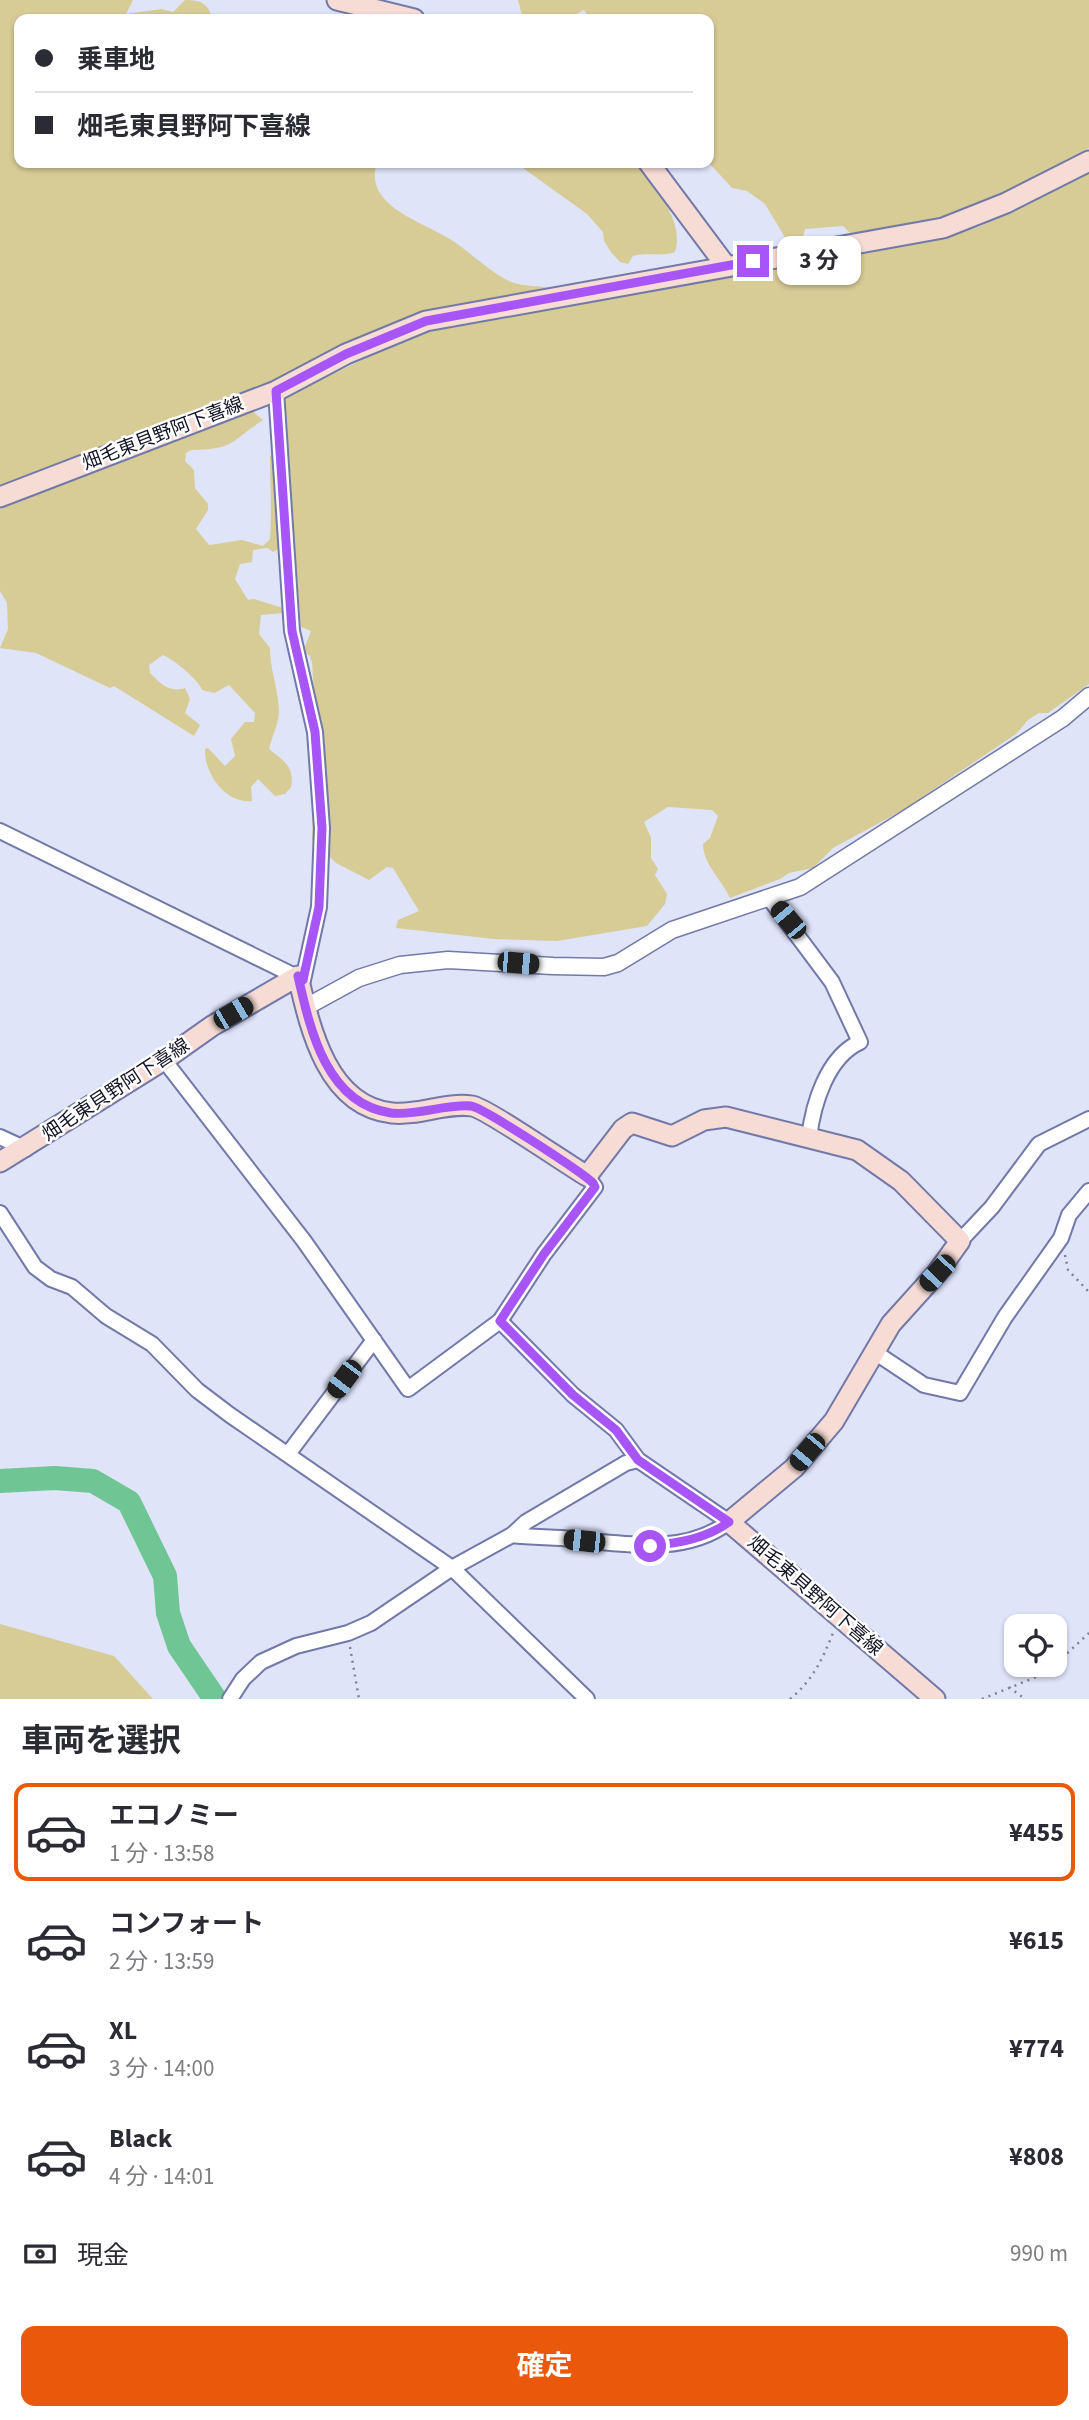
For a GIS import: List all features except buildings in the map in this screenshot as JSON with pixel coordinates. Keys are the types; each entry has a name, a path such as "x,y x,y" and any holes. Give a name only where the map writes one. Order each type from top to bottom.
{"main road":[{"path":"337,0 394,14"},
{"name":"畑毛東貝野阿下喜線","path":"0,497 276,391 346,354 426,321 943,228 1006,203 1089,161"},
{"path":"653,168 726,265"},
{"path":"298,976 311,1026 329,1072 341,1088 369,1105 391,1113 474,1106 587,1176 623,1129 632,1123 672,1136 716,1116 846,1146 871,1158 901,1181 960,1241"},
{"name":"畑毛東貝野阿下喜線","path":"0,1162 26,1149 212,1026 298,976"},
{"name":"畑毛東貝野阿下喜線","path":"935,1699 729,1522 794,1468 844,1408 891,1324 937,1273 960,1241"}],"street":[{"path":"0,831 303,980 319,907 322,828 315,732 292,631 276,391"},
{"path":"298,976 306,1007 359,978 400,965 448,960 604,967 633,955 672,930 800,887 1063,718 1089,696"},
{"path":"770,899 832,982 860,1042 837,1059 817,1103 809,1138"},
{"path":"164,1060 254,1175 408,1389 500,1321 544,1254 595,1187 587,1176"},
{"path":"960,1241 992,1207 1040,1144 1089,1119"},
{"path":"0,1137 26,1149"},
{"path":"876,1353 924,1385 960,1393 1005,1317 1058,1242 1069,1215 1089,1191"},
{"path":"0,1213 35,1267 51,1279 72,1287 106,1316 152,1344 197,1390 452,1568 587,1699"},
{"path":"500,1321 573,1395 616,1430 638,1460 729,1522 718,1530 692,1540 650,1546 512,1535"},
{"path":"288,1454 374,1340"},
{"path":"230,1698 249,1672 275,1654 348,1633 389,1612 452,1568 512,1535 526,1521 626,1463 638,1460"}],"path":[{"path":"1058,1242 1068,1270 1089,1292"},
{"path":"790,1699 799,1693 817,1672 840,1617"},
{"path":"348,1633 359,1699"},
{"path":"982,1699 1046,1674 1089,1633"},
{"path":"1009,1687 1025,1699"}],"shaded area":[{"path":"0,0 133,0 126,14 14,14 14,168 376,168 375,178 379,191 400,212 442,234 511,282 554,289 293,375 0,490"},
{"path":"185,0 206,6 211,14 126,14 161,9 173,12"},
{"path":"518,0 1089,0 1089,148 973,210 894,229 850,233 843,226 805,229 803,237 786,239 765,204 747,191 732,188 714,168 714,14 587,14 584,10 576,14 522,14"},
{"path":"523,168 642,168 672,217 676,229 675,252 638,255 633,256 628,264 620,262 604,241 603,232 587,214"},
{"path":"1089,168 1089,684 1048,713 1039,713 1028,720 1016,734 903,810 833,848 813,868 789,873 730,898 709,865 704,851 703,844 710,838 718,816 712,810 668,807 644,822 651,838 651,858 658,869 655,875 667,894 665,904 647,926 557,941 494,939 396,928 398,920 419,911 393,868 387,867 369,880 336,863 312,840 315,706 312,663 310,656 303,652 311,631 301,627 283,402 290,394 411,337 453,323 943,236 981,226"},
{"path":"251,410 263,420 225,446 191,450 186,453 185,461 194,470 195,488 208,504 208,510 196,529 209,545 242,540 263,546 270,539 270,456 275,452 281,548 273,552 268,548 253,550 252,562 240,564 235,579 248,600 254,599 283,608 283,613 261,615 259,634 270,648 279,710 269,749 290,769 292,780 291,787 285,794 275,796 258,779 251,787 252,801 242,801 218,786 206,759 205,749 208,748 225,766 235,756 231,739 245,722 254,722 255,713 229,685 214,693 202,690 185,670 163,655 149,665 150,673 158,681 174,689 185,688 190,699 185,713 200,725 194,736 114,686 110,688 36,653 0,648 8,629 7,603 0,591 0,509"},
{"path":"0,1624 114,1656 153,1699 0,1699"}],"waterway":[{"path":"0,1481 55,1478 93,1481 129,1502 165,1576 168,1613 179,1646 215,1699"}],"route":[{"path":"650,1546 692,1540 718,1530 729,1522 697,1497 638,1460 616,1430 573,1395 508,1326 500,1321 544,1254 595,1187 593,1183 587,1176 474,1106 391,1113 369,1105 341,1088 329,1072 307,1015 298,976 303,980 319,907 322,828 320,778 315,732 292,631 276,391 346,354 426,321 753,261"}]}
